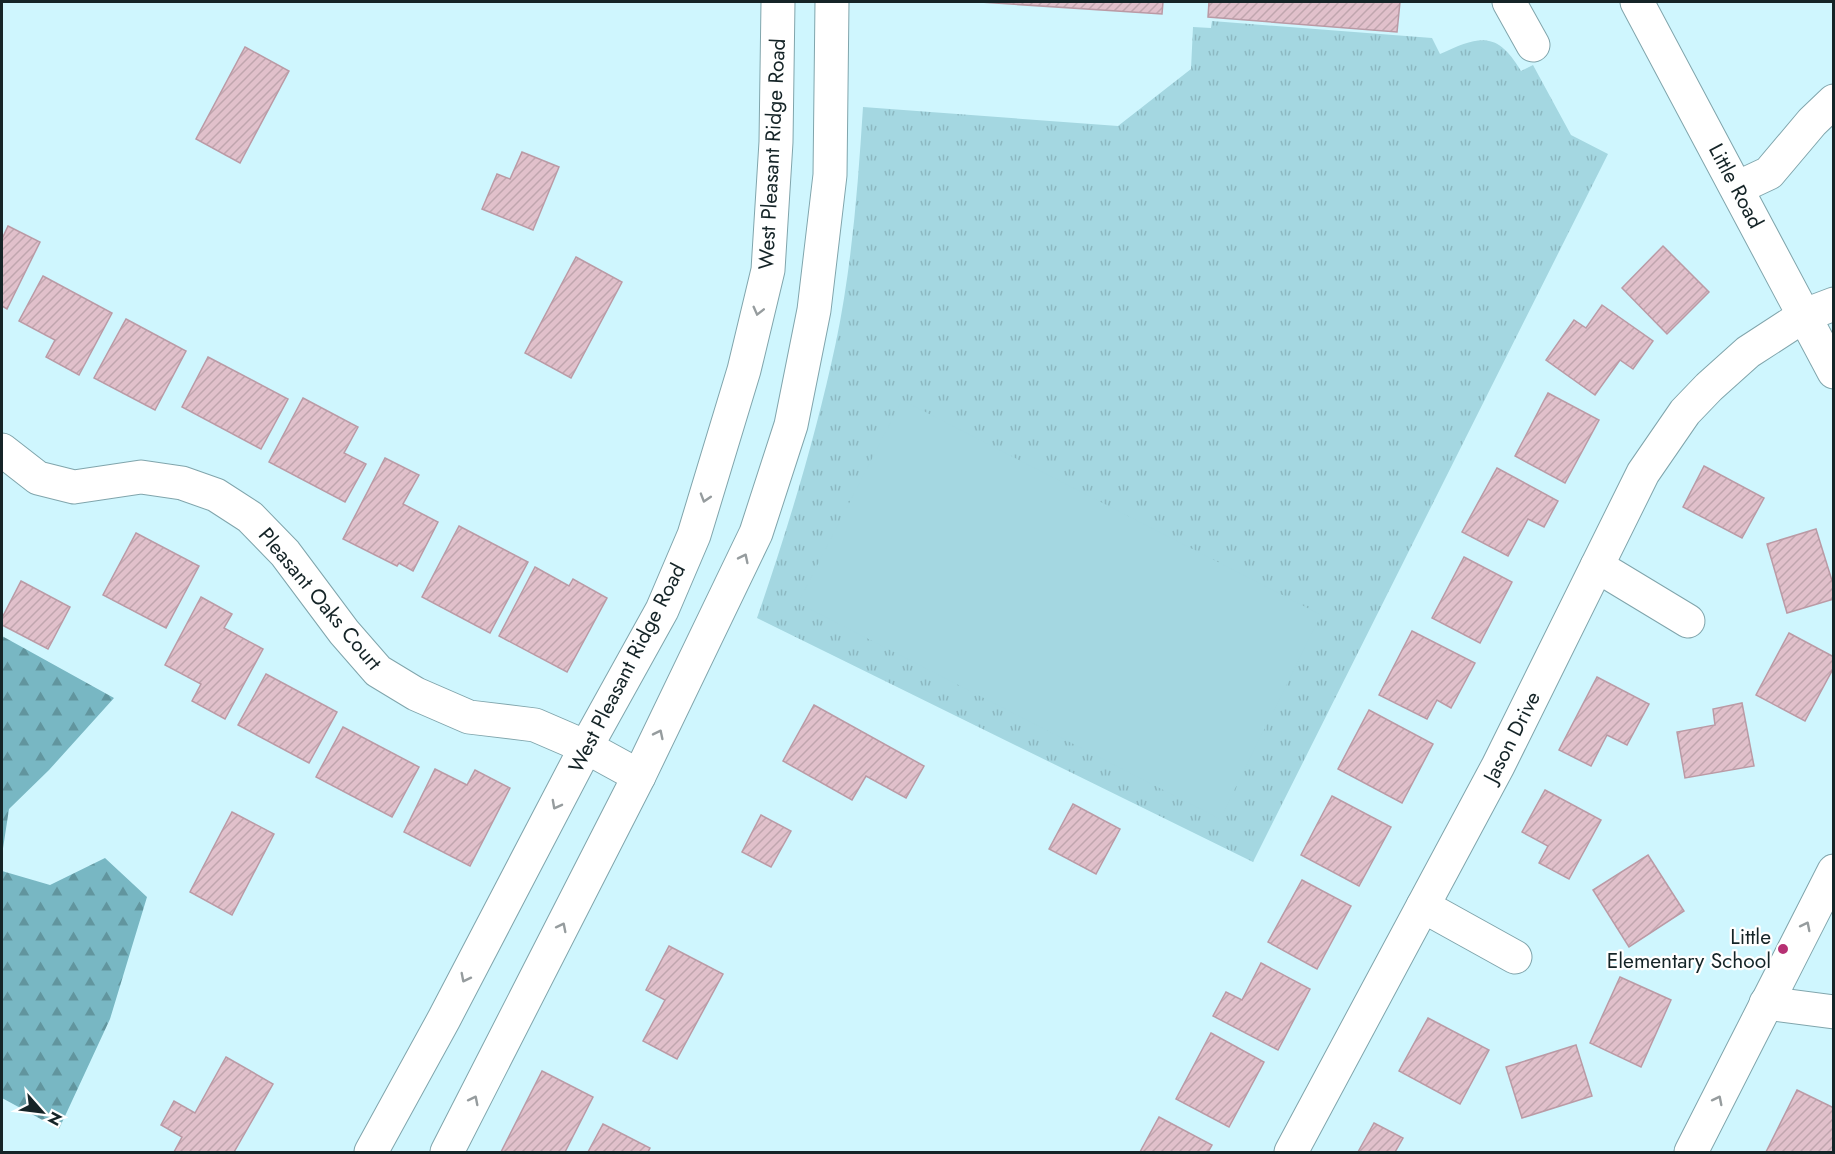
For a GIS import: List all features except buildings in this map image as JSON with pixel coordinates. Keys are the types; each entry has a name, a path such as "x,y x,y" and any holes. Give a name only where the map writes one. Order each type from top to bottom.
{"main road":[{"name":"West Pleasant Ridge Road","path":"371,1152 444,1019 585,747 662,610 694,535 744,370 768,270 776,142 778,2"},
{"path":"447,1152 639,776 756,533 791,425 814,310 830,175 832,2"},
{"path":"1509,2 1533,45"},
{"name":"Little Road","path":"1637,2 1737,188 1819,309 1833,372"},
{"path":"1737,188 1769,173 1833,101"},
{"name":"Jason Drive","path":"1292,1152 1498,766 1643,473 1685,412 1709,387 1748,352 1819,309"},
{"name":"Pleasant Oaks Court","path":"2,450 38,478 74,487 141,477 182,483 216,495 250,517 285,553 344,632 378,670 416,694 468,717 535,725 585,747 639,776"},
{"path":"1597,566 1688,621"},
{"path":"1691,1152 1833,871"},
{"path":"1423,906 1515,957"},
{"path":"1766,1003 1833,1012"}],"green space":[{"path":"1212,21 1432,38 1440,54 1476,41 1486,40 1495,43 1504,49 1521,71 1533,65 1571,135 1608,154 1253,862 757,618 801,482 836,342 850,255 863,107 1118,126 1191,69 1193,27 1211,28"},
{"path":"902,400 1321,615 1220,819 798,603"},
{"path":"2,636 114,698 49,770 9,809 2,855"},
{"path":"105,858 147,897 110,1019 59,1129 2,1098 2,871 50,885"}],"place":[{"name":"Little Elementary School","path":"1783,949"}]}
